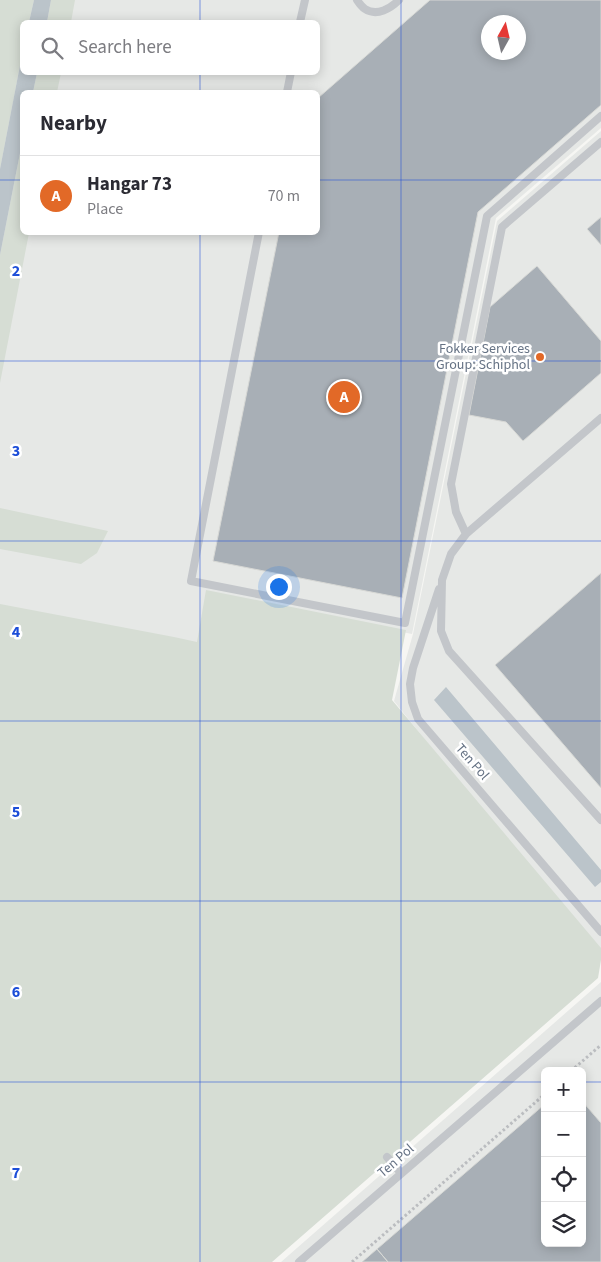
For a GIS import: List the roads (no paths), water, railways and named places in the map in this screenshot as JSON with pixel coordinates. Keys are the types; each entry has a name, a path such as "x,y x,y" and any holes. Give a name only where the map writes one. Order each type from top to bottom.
{"lane":[{"path":"300,20 305,0"},
{"path":"357,0 366,10 373,12 384,11 400,0"},
{"path":"287,90 290,75"},
{"path":"258,235 191,582 405,623 487,216 601,116"},
{"path":"466,534 456,512 451,484 502,227 601,142"},
{"name":"Ten Pol","path":"601,418 466,534 451,554 413,668 410,684 412,702 418,719 601,932"},
{"path":"442,580 441,631 449,651 601,820"},
{"name":"Ten Pol","path":"299,1262 601,1001"},
{"path":"387,1157 401,1173"}],"place":[{"name":"Fokker Services Group: Schiphol","path":"540,357"},
{"name":"Hangar 73","path":"344,397"}]}
